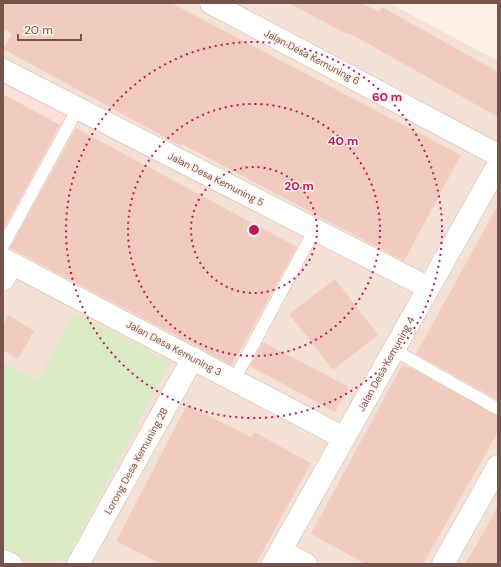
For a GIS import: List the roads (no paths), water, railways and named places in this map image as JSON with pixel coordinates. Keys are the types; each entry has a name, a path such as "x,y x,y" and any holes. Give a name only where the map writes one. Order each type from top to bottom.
{"street":[{"name":"Jalan Desa Kemuning 6","path":"211,3 498,155"},
{"name":"Jalan Desa Kemuning 5","path":"3,70 429,288"},
{"name":"Jalan Desa Kemuning 4","path":"277,557 498,165"},
{"name":"Jalan Desa Kemuning 3","path":"6,268 193,358 344,438"},
{"name":"Lorong Desa Kemuning 2B","path":"78,564 193,358"},
{"path":"443,564 498,466"},
{"path":"277,557 306,564"},
{"path":"3,561 11,564"}],"lane":[{"path":"3,246 78,108"},
{"path":"234,380 315,229"},
{"path":"394,350 498,409"}]}
